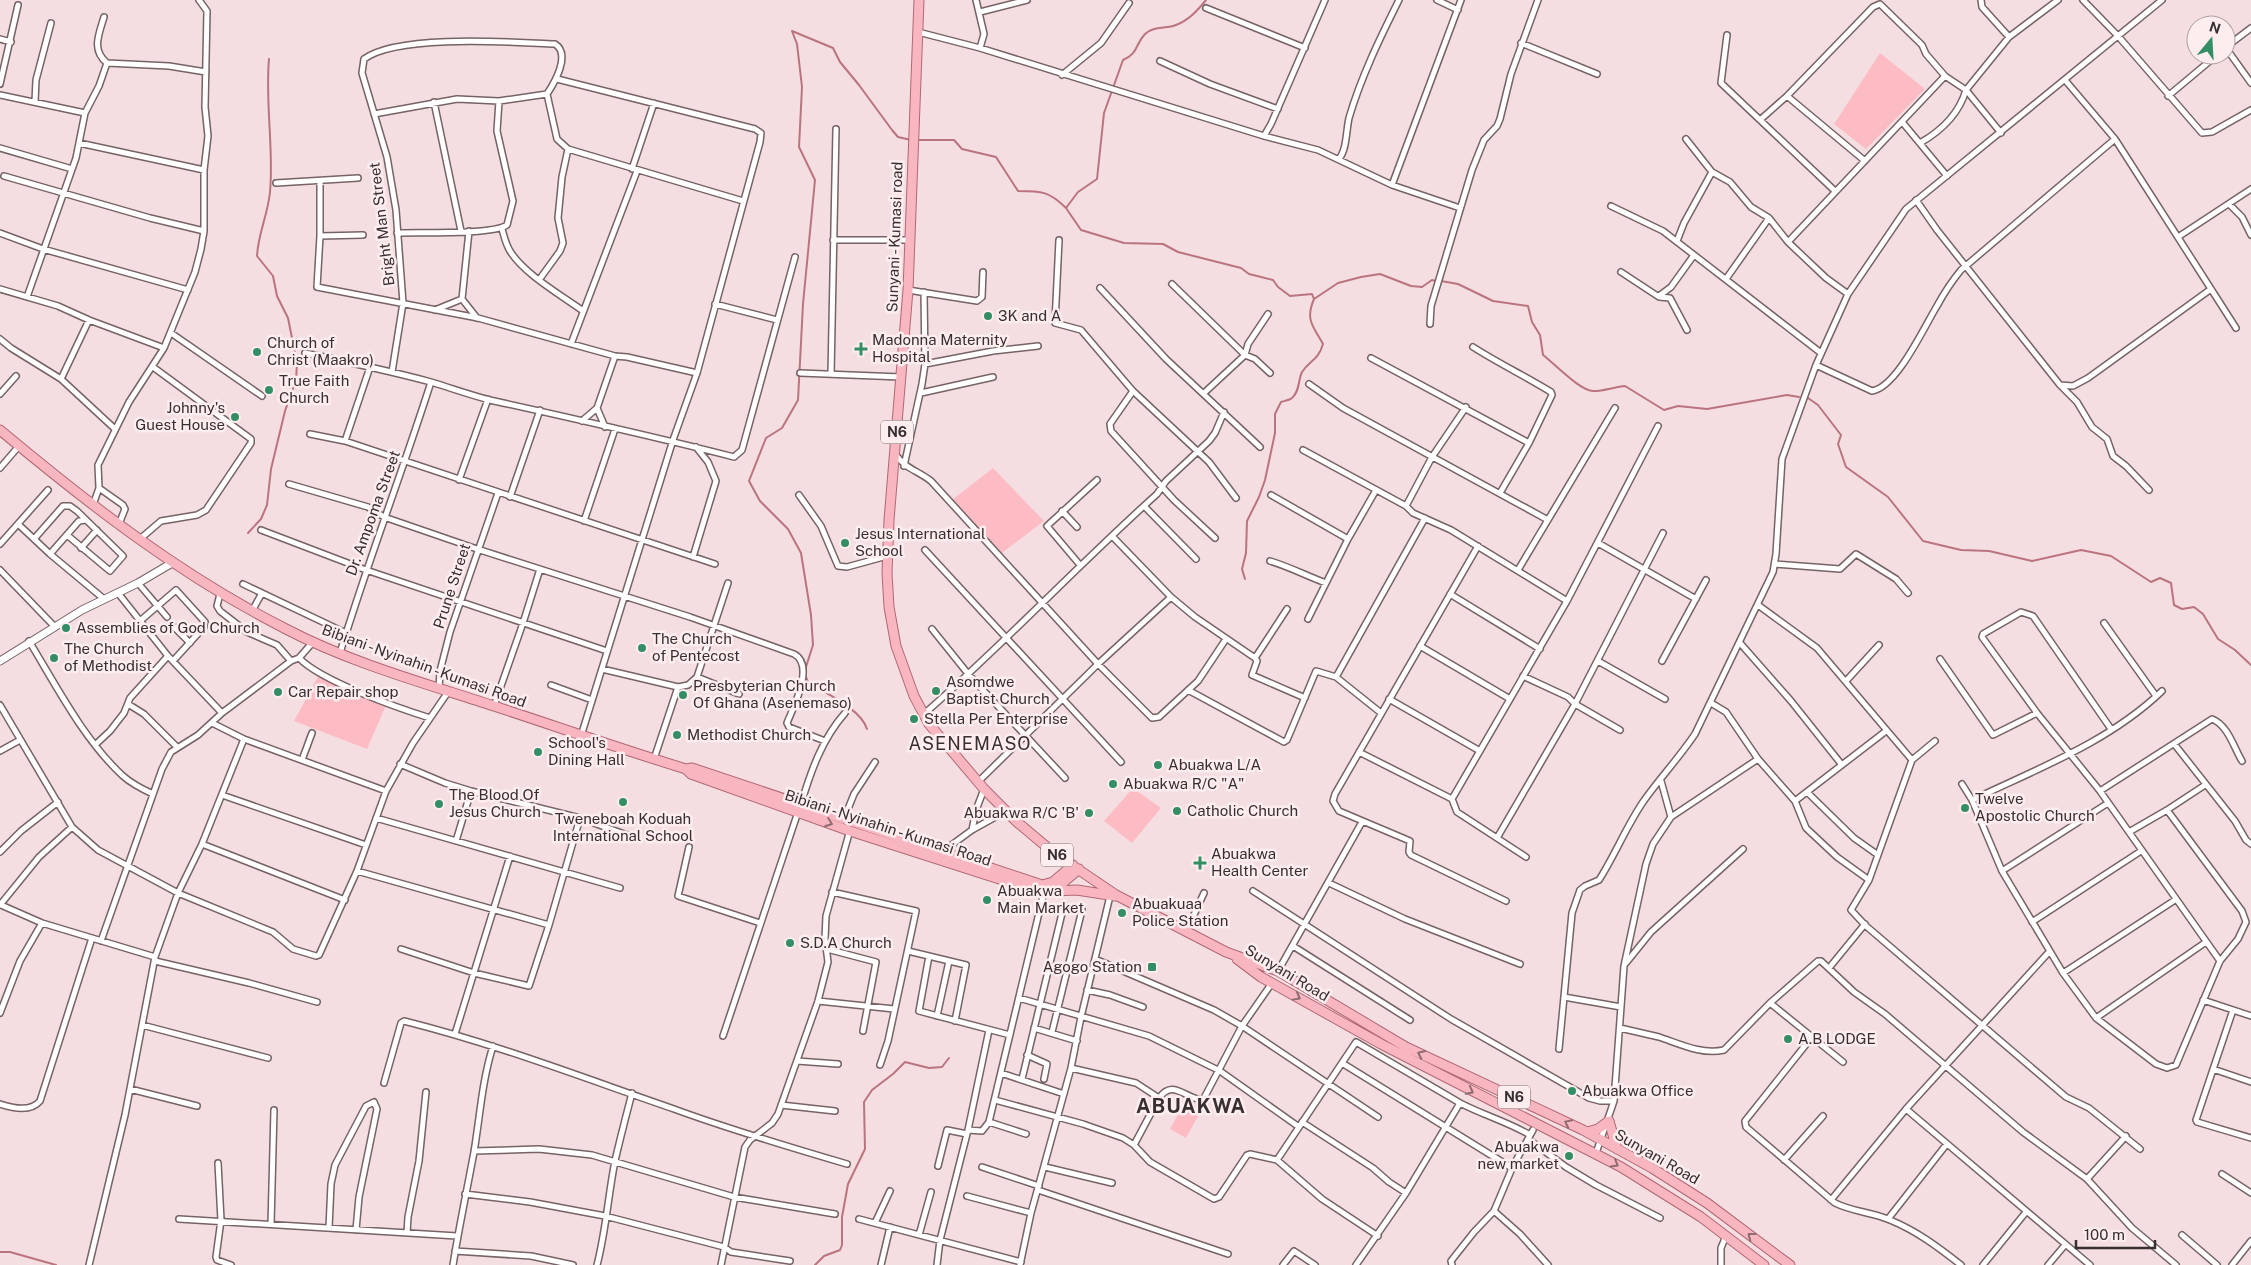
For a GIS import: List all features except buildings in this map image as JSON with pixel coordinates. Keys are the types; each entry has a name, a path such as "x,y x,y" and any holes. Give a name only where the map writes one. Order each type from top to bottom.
{"main road":[{"name":"N6","path":"918,32 920,0"},
{"name":"Sunyani - Kumasi road","path":"918,32 908,290 887,556 889,607 896,646 914,696 935,732 1006,811 1058,856 1120,897 1187,930 1226,952"},
{"name":"Bibiani - Nyinahin - Kumasi Road","path":"0,430 93,505 172,563 220,594 313,642 439,689 686,769 691,774 799,808 1049,892 1077,890 1120,897"},
{"name":"Bibiani - Nyinahin - Kumasi Road","path":"799,808 844,819 852,827 942,852 1042,885 1050,883 1076,867"},
{"path":"1058,856 1059,876"},
{"path":"1049,892 1076,867"},
{"name":"Sunyani Road","path":"1226,952 1278,971 1406,1046 1602,1140 1707,1203 1790,1265"},
{"name":"Sunyani Road","path":"1226,952 1272,983 1381,1044 1491,1102 1596,1153 1677,1202 1764,1265"},
{"path":"1587,1132 1598,1129 1609,1121 1617,1149"}],"street":[{"path":"93,505 99,488 98,465 115,429 153,367 171,333 195,272 204,231 204,170 208,136 205,107 207,11 199,0"},
{"path":"976,0 984,34 980,48"},
{"path":"980,12 1027,0"},
{"path":"1264,136 1278,109 1325,0"},
{"path":"1339,159 1344,150 1349,118 1366,71 1399,0"},
{"path":"1437,0 1458,10"},
{"path":"1392,185 1461,0"},
{"path":"1430,324 1431,306 1440,283 1460,208 1484,140 1497,126 1500,119 1510,74 1538,0"},
{"path":"1981,0 1982,7 2009,37"},
{"path":"2048,0 2050,7"},
{"path":"1920,144 1953,116 1963,100 1966,90 2009,37 2058,0"},
{"path":"2083,0 2118,36 2202,133 2205,134 2230,123 2251,110"},
{"path":"1559,1049 1572,913 1577,895 1585,886 1599,880 1628,826 1695,734 1758,605 1775,564 1782,459 1816,365 1848,294 1895,224 1916,200 2001,133 2162,0"},
{"path":"1062,75 1101,43 1130,3"},
{"path":"1760,120 1787,96 1873,7 1880,4 1922,45 1926,54 1945,76 1966,90 2001,133"},
{"path":"0,84 18,5"},
{"path":"1206,8 1305,48"},
{"path":"104,17 98,37 97,50 101,58 107,63 169,66 206,72"},
{"path":"35,102 36,80 51,23"},
{"path":"2236,40 2251,28"},
{"path":"918,32 980,48 1062,75 1264,136 1318,150 1392,185 1460,208"},
{"path":"1727,34 1722,83 1835,191"},
{"path":"0,39 11,42"},
{"name":"Bright Man Street","path":"392,372 403,303 393,188 387,157 362,73 364,59 373,52 424,44 473,41 555,44 560,47 562,53 557,79"},
{"path":"1521,42 1597,74"},
{"path":"1160,61 1210,84 1278,109"},
{"path":"2236,62 2251,83"},
{"path":"28,297 72,169 86,113 99,86 107,63"},
{"path":"2168,96 2205,65"},
{"path":"1788,242 1835,191 1903,123 1945,76"},
{"path":"582,736 642,540 697,373 760,142 761,133 755,129 557,79 547,94 558,139 568,149 634,170 715,191 743,201"},
{"path":"2066,80 2115,139 2236,328"},
{"path":"374,114 457,99 499,101 547,94"},
{"path":"0,95 86,113"},
{"path":"1787,96 1865,161"},
{"path":"397,233 502,229 507,225 513,201 497,131 499,101"},
{"path":"434,102 461,231"},
{"path":"572,344 634,170 654,104"},
{"path":"1903,123 1947,176"},
{"path":"831,374 836,129"},
{"path":"1686,139 1712,172 1730,182 1751,208 1768,218 1788,242 1826,278 1848,294"},
{"path":"1816,365 1872,391 1876,390 1898,372 1950,285 1966,266 2115,139"},
{"path":"79,143 204,170"},
{"path":"0,148 72,169"},
{"path":"539,280 560,251 563,243 558,218 562,177 568,149"},
{"path":"1676,241 1712,172"},
{"path":"4,176 62,194 204,231"},
{"path":"276,183 358,178"},
{"path":"320,181 320,236 317,287 478,318 615,356 697,373"},
{"path":"2178,237 2251,190"},
{"path":"1916,200 1966,266 2060,385 2070,395 2092,427 2107,439 2112,456 2126,466 2149,490"},
{"path":"2229,204 2242,217 2251,236"},
{"path":"1611,206 1656,226 1821,353"},
{"path":"1726,279 1768,218"},
{"path":"502,229 509,251 539,280 583,311"},
{"path":"469,231 462,299 478,318"},
{"path":"0,234 43,249 188,290"},
{"path":"320,236 363,235"},
{"path":"833,240 910,240"},
{"path":"1059,240 1055,323 1081,330 1133,391 1209,462 1236,498"},
{"path":"1659,297 1671,287 1694,255"},
{"path":"306,353 392,372 488,399 605,427 674,440 734,457 742,450 795,257"},
{"path":"908,290 979,301 982,297 983,272"},
{"path":"1621,272 1659,297 1670,298 1687,330"},
{"path":"1172,284 1245,354 1255,359 1270,373"},
{"path":"1100,288 1166,359 1260,448"},
{"path":"0,289 58,306 89,320 164,348"},
{"path":"2060,385 2073,386 2088,378 2212,289"},
{"path":"904,466 912,423 921,393 925,364 924,292"},
{"path":"435,310 462,299"},
{"path":"716,304 777,320"},
{"path":"1204,393 1245,354 1248,344 1268,314"},
{"path":"61,379 89,320"},
{"path":"171,333 262,396"},
{"path":"0,339 61,379 115,429"},
{"path":"925,364 993,351 1038,346"},
{"path":"1473,347 1552,393 1552,397 1529,443 1500,493"},
{"path":"582,421 598,408 615,356"},
{"path":"1371,358 1529,443"},
{"path":"140,539 161,521 196,515 206,510 251,443 251,439 153,367"},
{"path":"345,441 370,367"},
{"path":"800,373 901,377"},
{"path":"0,394 16,376"},
{"path":"921,393 992,377"},
{"name":"Dr. Ampoma Street","path":"340,653 366,570 384,517 406,462 431,382"},
{"path":"1309,384 1343,408 1548,520"},
{"path":"2070,395 2073,386"},
{"path":"1133,391 1109,429 1162,487 1215,538"},
{"path":"459,480 488,399"},
{"path":"598,408 605,427"},
{"path":"1406,506 1432,457 1466,408"},
{"path":"1518,570 1615,408"},
{"path":"510,496 540,410"},
{"path":"924,714 969,675 1080,565 1158,494 1162,487 1215,434 1224,412"},
{"path":"1452,799 1567,601 1658,426"},
{"path":"584,521 615,429"},
{"path":"310,434 345,441 498,494 510,496 715,564"},
{"path":"0,468 19,446"},
{"path":"693,557 716,481 708,462 696,447"},
{"path":"1302,450 1406,506 1413,513 1478,546 1567,601"},
{"path":"894,454 904,466 922,474 931,482 1098,664 1154,719 1159,717 1198,681 1226,639"},
{"path":"1080,565 1047,526 1097,480"},
{"path":"289,484 368,507 384,517 713,625 800,657 802,662 801,686 787,723 789,727 825,741"},
{"path":"99,488 123,505 125,509 119,524"},
{"path":"0,544 48,490"},
{"path":"1308,619 1348,539 1376,490"},
{"name":"Prune Street","path":"439,689 440,671 459,603 498,494"},
{"path":"799,496 821,526 838,566 847,567 887,556"},
{"path":"1271,496 1348,539"},
{"path":"34,539 63,506 70,506 123,556 113,569 107,570 67,535"},
{"path":"1144,506 1196,559"},
{"path":"1062,511 1077,528"},
{"path":"1336,677 1425,518"},
{"path":"50,554 79,521 86,520"},
{"path":"18,524 50,554 104,599"},
{"path":"81,548 97,530"},
{"path":"261,530 459,603 607,651"},
{"path":"1497,838 1575,704 1663,533"},
{"path":"1112,536 1171,597 1195,617 1255,658 1257,662 1252,675 1305,698"},
{"path":"1598,543 1696,599"},
{"path":"1478,546 1389,699 1335,794 1333,801 1339,811 1410,840 1411,855 1506,901"},
{"path":"925,550 1005,638 1063,698 1069,708 1121,762"},
{"path":"1775,564 1840,569 1856,554 1896,579 1908,593"},
{"path":"1270,561 1289,566 1305,576 1326,583"},
{"path":"0,661 54,626 138,583 172,563"},
{"path":"494,706 540,569"},
{"path":"0,570 54,626"},
{"path":"1662,661 1706,580"},
{"path":"138,583 167,617"},
{"path":"602,669 678,687 692,683 697,676 728,583"},
{"path":"243,584 346,632"},
{"path":"140,621 173,591 178,590 205,622 204,627 173,661"},
{"path":"118,593 168,656 222,713"},
{"path":"252,611 262,593"},
{"path":"220,594 217,606 220,611 247,632 277,645 291,661"},
{"path":"1450,594 1540,649"},
{"path":"972,830 981,785 1063,698 1171,597"},
{"path":"1758,605 1817,648 1912,760"},
{"path":"1255,658 1287,609"},
{"path":"2111,729 2033,616 2021,612 1982,634 1982,637 2037,712 2100,791 2175,900 2220,961"},
{"path":"2104,623 2156,696"},
{"path":"174,627 190,643"},
{"path":"932,630 969,675 1065,778"},
{"path":"30,641 94,745 123,776 134,785 153,794"},
{"path":"101,941 153,794 167,760 177,747 198,735 222,713 291,661 299,658 313,642"},
{"path":"1740,642 1842,765"},
{"path":"1846,681 1879,645"},
{"path":"1420,646 1510,699"},
{"path":"94,745 110,731 130,698 168,656"},
{"path":"299,658 312,669 356,690 430,718"},
{"path":"1940,659 1993,735 2037,712"},
{"path":"1598,661 1665,699"},
{"path":"1188,690 1284,742 1287,740 1316,670 1336,677 1382,713"},
{"path":"697,676 739,694"},
{"path":"1523,676 1568,697 1575,704 1620,730"},
{"path":"551,685 592,700"},
{"path":"654,759 678,687"},
{"path":"1972,800 2072,754 2111,729 2162,691"},
{"path":"0,705 72,827 98,850 178,893 273,932 293,949 312,956 319,956 357,871 386,791 400,764 448,692"},
{"path":"1389,699 1480,751"},
{"path":"1710,703 1726,712 1758,759 1795,801 1806,828 1837,857 1869,880"},
{"path":"128,704 144,714 177,747"},
{"path":"723,1036 810,774 825,741 845,713"},
{"path":"2100,791 2174,745 2206,722 2215,720 2236,747 2242,761"},
{"path":"212,723 244,739 386,791"},
{"path":"1795,801 1808,793 1886,731"},
{"path":"302,760 312,733"},
{"path":"89,1265 130,1089 155,959 178,893 202,844 244,739"},
{"path":"0,751 20,740"},
{"path":"1935,741 1912,760 1869,880 1852,910 1865,924 2066,1097 2089,1108 2140,1149"},
{"path":"2174,745 2251,844"},
{"path":"1359,752 1452,799 1457,812 1526,857"},
{"path":"1596,1153 1609,1121 1614,1101 1624,966 1649,855 1659,834 1671,817 1758,759"},
{"path":"844,819 854,794 875,762"},
{"path":"400,764 445,783 580,818 628,835"},
{"path":"1661,781 1671,817"},
{"path":"1962,784 1972,800 2002,871 2063,974 2096,1018 2156,1064 2171,1068 2176,1065 2220,961 2238,939 2246,919 2167,810"},
{"path":"2129,832 2205,785"},
{"path":"456,841 471,791"},
{"path":"1808,793 1854,838 1878,855"},
{"path":"222,795 366,845"},
{"path":"0,852 21,831 58,802"},
{"path":"2002,871 2108,803"},
{"path":"942,852 972,830 1006,811"},
{"path":"376,818 620,888"},
{"path":"401,949 474,972 529,986 549,926 580,818"},
{"path":"1278,971 1362,822"},
{"path":"0,905 7,899 39,857 72,827"},
{"path":"721,1265 745,1147 755,1136 772,1123 781,1105 818,1001 828,962 826,916 852,827"},
{"path":"202,844 345,900"},
{"path":"690,847 678,896 760,923"},
{"path":"1624,966 1651,932 1743,849"},
{"path":"2032,922 2141,851"},
{"path":"455,1034 510,856"},
{"path":"357,871 549,926"},
{"path":"1329,883 1405,919 1520,964"},
{"path":"1253,891 1452,1019 1543,1072 1596,1100 1614,1101"},
{"path":"832,892 914,910 916,914 888,1041 880,1065"},
{"path":"938,1166 947,1130 967,1132 982,1130 989,1122 1019,998 1049,892"},
{"path":"1187,930 1204,894"},
{"path":"859,1219 940,1240 1020,1264 1031,1213 1071,1068 1087,990 1110,896"},
{"path":"7,899 11,908"},
{"path":"2063,974 2175,900"},
{"path":"0,905 11,908 42,923 155,959 317,1002"},
{"path":"1022,1079 1064,905"},
{"path":"1052,1032 1082,910"},
{"path":"0,1013 20,961 42,923"},
{"path":"1829,968 1865,924"},
{"path":"0,1104 21,1108 37,1104 40,1101 92,938"},
{"path":"2096,1018 2206,942"},
{"path":"1293,946 1410,1020"},
{"path":"827,949 876,962 863,1031"},
{"path":"908,951 966,966 955,1021"},
{"path":"1831,1200 1906,1109 2049,952"},
{"path":"930,956 919,1010 1010,1035"},
{"path":"1095,958 1214,1010 1242,1026 1378,1117"},
{"path":"937,1016 949,961"},
{"path":"1620,1028 1658,1037 1695,1049 1724,1050 1770,1003 1818,961 1829,968 1854,992 1885,1014 2023,1132 2087,1179 2132,1228 2176,1265"},
{"path":"1134,1145 1164,1090 1171,1088 1202,1100 1220,1071 1242,1026 1272,983"},
{"path":"1087,990 1110,995 1143,1008"},
{"path":"1564,997 1620,1007"},
{"path":"1019,998 1149,1036 1220,1071 1300,1124 1373,1168 1388,1182 1406,1193"},
{"path":"2203,1000 2251,1016"},
{"path":"818,1001 894,1009"},
{"path":"1770,1003 1843,1062"},
{"path":"2233,1010 2196,1120 2197,1122 2251,1138"},
{"path":"384,1083 402,1022 455,1034 493,1046 755,1136 847,1164"},
{"path":"142,1025 268,1058"},
{"path":"1034,1028 1077,1041"},
{"path":"936,1265 940,1240 967,1132 989,1030"},
{"path":"1812,1038 1745,1121 1746,1127 1831,1200 1848,1209 1888,1219 1920,1234 1961,1265"},
{"path":"1277,1160 1356,1042 1460,1103 1530,1134 1566,1167 1596,1185 1660,1218"},
{"path":"453,1265 474,1151 484,1081 493,1046"},
{"path":"1028,1055 1047,1064 1044,1079"},
{"path":"796,1061 838,1064"},
{"path":"1342,1063 1512,1168"},
{"path":"1071,1068 1117,1077 1136,1083 1159,1098"},
{"path":"2213,1069 2251,1082"},
{"path":"1001,1073 1064,1094"},
{"path":"130,1089 198,1106"},
{"path":"407,1233 409,1208 419,1161 426,1092"},
{"path":"597,1265 605,1228 605,1216 615,1161 632,1093"},
{"path":"995,1100 1058,1117 1123,1138 1134,1145 1150,1162 1214,1199 1219,1197 1249,1154 1261,1155 1277,1160 1322,1199 1378,1236"},
{"path":"329,1228 335,1165 366,1106 374,1102 376,1109 356,1230"},
{"path":"1356,1265 1378,1236 1406,1193 1460,1103"},
{"path":"781,1105 835,1111"},
{"path":"1906,1109 1946,1145 2090,1265"},
{"path":"271,1224 274,1110"},
{"path":"1784,1160 1823,1116"},
{"path":"989,1122 1026,1134"},
{"path":"1452,1265 1451,1261 1466,1241 1494,1211 1512,1168 1530,1134"},
{"path":"2087,1179 2126,1136"},
{"path":"1888,1219 1946,1145"},
{"path":"474,1151 539,1148 592,1154 734,1197 835,1214"},
{"path":"218,1163 220,1220 217,1260 231,1265"},
{"path":"982,1167 1228,1254"},
{"path":"1045,1167 1112,1183"},
{"path":"2222,1174 2251,1193"},
{"path":"875,1223 890,1191"},
{"path":"920,1235 931,1192"},
{"path":"465,1194 530,1202 605,1216 724,1247 731,1252 790,1262"},
{"path":"967,1196 1031,1213"},
{"path":"1494,1211 1520,1234 1548,1265"},
{"path":"1982,1265 2026,1212"},
{"path":"179,1219 220,1220 457,1236"},
{"path":"881,1265 890,1227"},
{"path":"2182,1235 2217,1265"},
{"path":"1721,1265 1722,1248 1726,1236"},
{"path":"2232,1265 2251,1241"},
{"path":"2048,1265 2065,1245"},
{"path":"455,1251 531,1256 573,1265"},
{"path":"1283,1265 1294,1251 1315,1265"}],"shaded area":[{"path":"1880,53 1925,89 1866,149 1834,124"},
{"path":"993,468 1044,521 1002,553 952,500"},
{"path":"320,673 387,703 367,749 294,721"},
{"path":"1133,788 1161,808 1132,843 1104,821"},
{"path":"1187,1098 1202,1109 1186,1138 1170,1129"}],"waterway":[{"path":"1206,0 1185,21 1148,31 1132,54 1123,60 1104,113 1097,179 1078,192 1066,208 1081,230 1124,243 1163,244 1178,252 1241,268 1249,274 1273,280 1278,287 1290,296 1312,294 1314,299 1310,312 1311,323 1323,344 1316,357 1302,372 1295,395 1281,402 1275,414 1275,433 1265,480 1247,521 1246,553 1242,569 1245,579"},
{"path":"792,31 797,44 802,87 799,147 815,180 803,304 798,400 782,428 766,438 749,481 760,501 788,529 801,553 811,615 813,645 805,670"},
{"path":"792,31 833,48 840,62 892,130 898,137 911,140"},
{"path":"248,533 261,519 267,505 271,469 285,411 296,380 297,363 288,318 277,296 273,276 257,256 270,192 269,59"},
{"path":"916,140 954,140 962,149 996,157 1018,191 1044,193 1055,198 1066,208"},
{"path":"1314,299 1338,283 1380,274 1411,286 1422,287 1432,280 1436,281"},
{"path":"1441,281 1458,284 1493,301 1528,306 1532,322 1540,335 1543,355 1575,382 1589,390 1598,391 1625,386 1664,410 1678,406 1707,409 1787,395 1799,397"},
{"path":"1808,398 1818,405 1841,435 1838,444 1846,467 1888,497 1923,541 1961,550 1989,551 2032,561 2081,550 2111,556 2151,582 2160,578 2171,583 2174,605 2182,609 2194,607 2203,614 2218,639 2235,650 2251,665"},
{"path":"805,675 808,682 850,708 858,715 867,729"},
{"path":"815,1265 824,1256 840,1250 842,1245 842,1217 848,1184 865,1149 864,1102 872,1090 905,1062 929,1068 942,1067 949,1058"},
{"path":"0,1252 10,1252 56,1265"}],"place":[{"name":"3K and A","path":"988,316"},
{"name":"Madonna Maternity Hospital","path":"861,349"},
{"name":"Church of Christ (Maakro)","path":"257,352"},
{"name":"True Faith Church","path":"269,390"},
{"name":"Johnny's Guest House","path":"235,417"},
{"name":"Jesus International School","path":"845,543"},
{"name":"Assemblies of God Church","path":"66,628"},
{"name":"The Church of Pentecost","path":"642,648"},
{"name":"The Church of Methodist","path":"54,658"},
{"name":"Asomdwe Baptist Church","path":"936,691"},
{"name":"Car Repair shop","path":"278,692"},
{"name":"Presbyterian Church Of Ghana (Asenemaso)","path":"683,695"},
{"name":"Stella Per Enterprise","path":"914,719"},
{"name":"Methodist Church","path":"677,735"},
{"name":"School's Dining Hall","path":"538,752"},
{"name":"Abuakwa L/A","path":"1158,765"},
{"name":"Abuakwa R/C \"A\"","path":"1113,784"},
{"name":"Tweneboah Koduah International School","path":"623,802"},
{"name":"The Blood Of Jesus Church","path":"439,804"},
{"name":"Twelve Apostolic Church","path":"1965,808"},
{"name":"Catholic Church","path":"1177,811"},
{"name":"Abuakwa R/C 'B'","path":"1089,813"},
{"name":"Abuakwa Health Center","path":"1200,863"},
{"name":"Abuakwa Main Market","path":"987,900"},
{"name":"Abuakuaa Police Station","path":"1122,913"},
{"name":"S.D.A Church","path":"790,943"},
{"name":"Agogo Station","path":"1152,967"},
{"name":"A.B LODGE","path":"1788,1039"},
{"name":"Abuakwa Office","path":"1572,1091"},
{"name":"Abuakwa new market","path":"1569,1156"}],"district":[{"name":"ASENEMASO","path":"970,744"},
{"name":"ABUAKWA","path":"1191,1106"}]}
